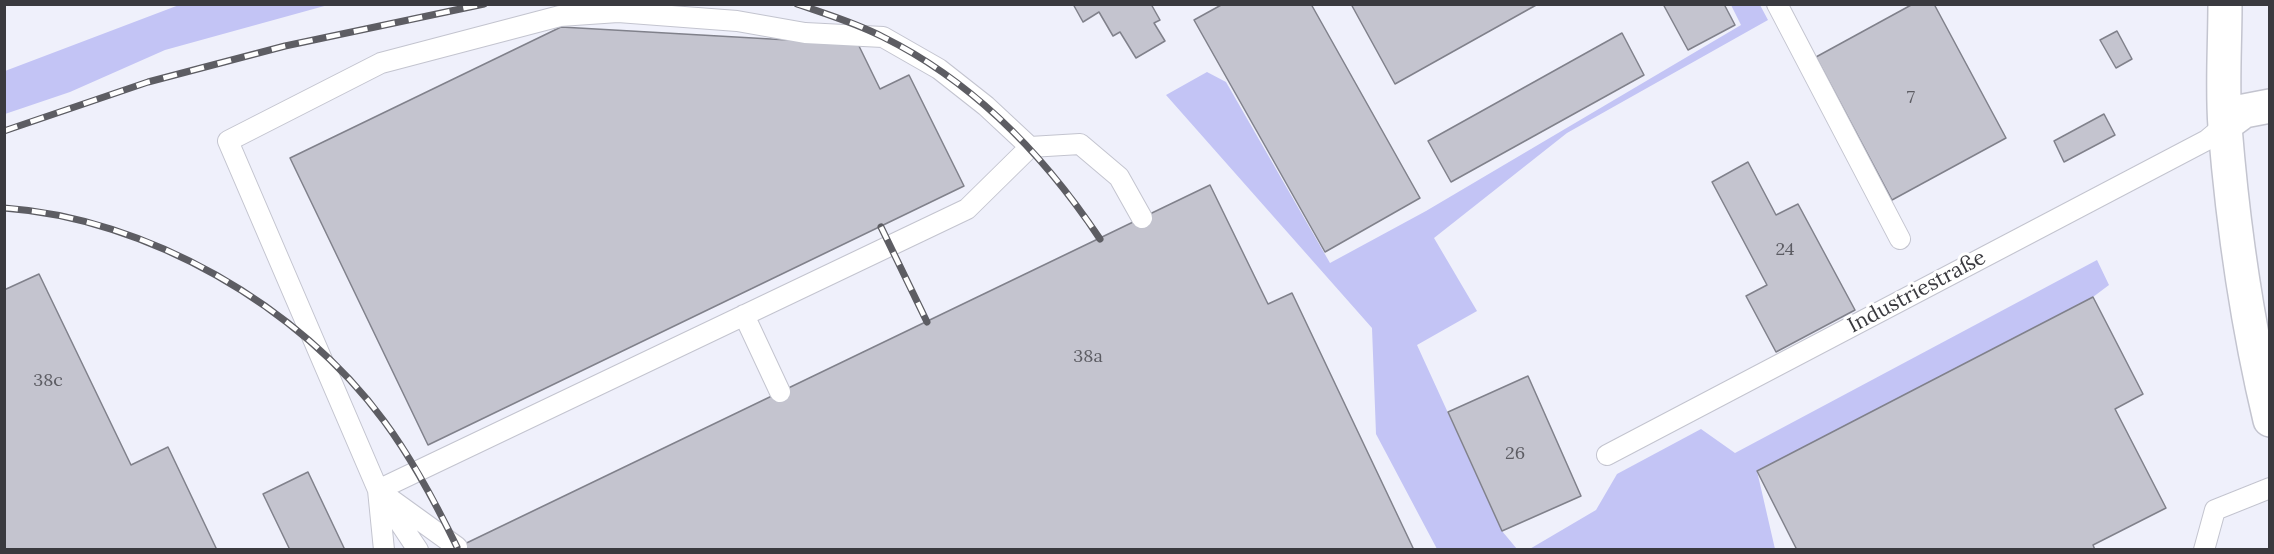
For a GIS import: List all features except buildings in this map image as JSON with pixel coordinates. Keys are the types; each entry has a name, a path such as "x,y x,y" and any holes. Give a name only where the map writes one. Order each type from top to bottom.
{"street":[{"path":"2225,4 2225,125 2236,235 2256,361 2270,420"},
{"path":"2225,125 2244,111 2270,106"}],"lane":[{"path":"1777,4 1899,239"},
{"path":"418,549 378,490 228,141 381,63 560,16 618,12 737,21 805,33 883,37 939,69 986,106 1030,147"},
{"name":"Industriestraße","path":"1607,455 2207,140 2225,125"},
{"path":"378,490 967,209 1030,147 1080,144 1119,177 1142,218"},
{"path":"744,315 780,392"},
{"path":"2204,549 2215,510 2270,488"},
{"path":"378,490 457,547"},
{"path":"378,490 384,549"}],"shaded area":[{"path":"179,5 328,5 165,50 70,92 5,114 5,71"},
{"path":"1731,5 1760,5 1768,20 1567,133 1434,238 1477,311 1417,345 1502,531 1517,549 1437,549 1376,434 1372,328 1166,95 1207,72 1226,82 1330,263 1426,211 1741,25"},
{"path":"2097,260 2109,285 2093,297 1757,471 1775,549 1528,550 1596,510 1617,474 1701,429 1735,453"}],"railway":[{"path":"4,131 148,82 285,46 484,4"},
{"path":"797,4 852,23 883,37 916,55 977,99 1031,150 1055,178 1100,239"},
{"path":"4,208 58,215 112,229 165,249 216,275 265,306 309,341 349,379 384,421 424,482 457,547"},
{"path":"881,227 927,322"}]}
